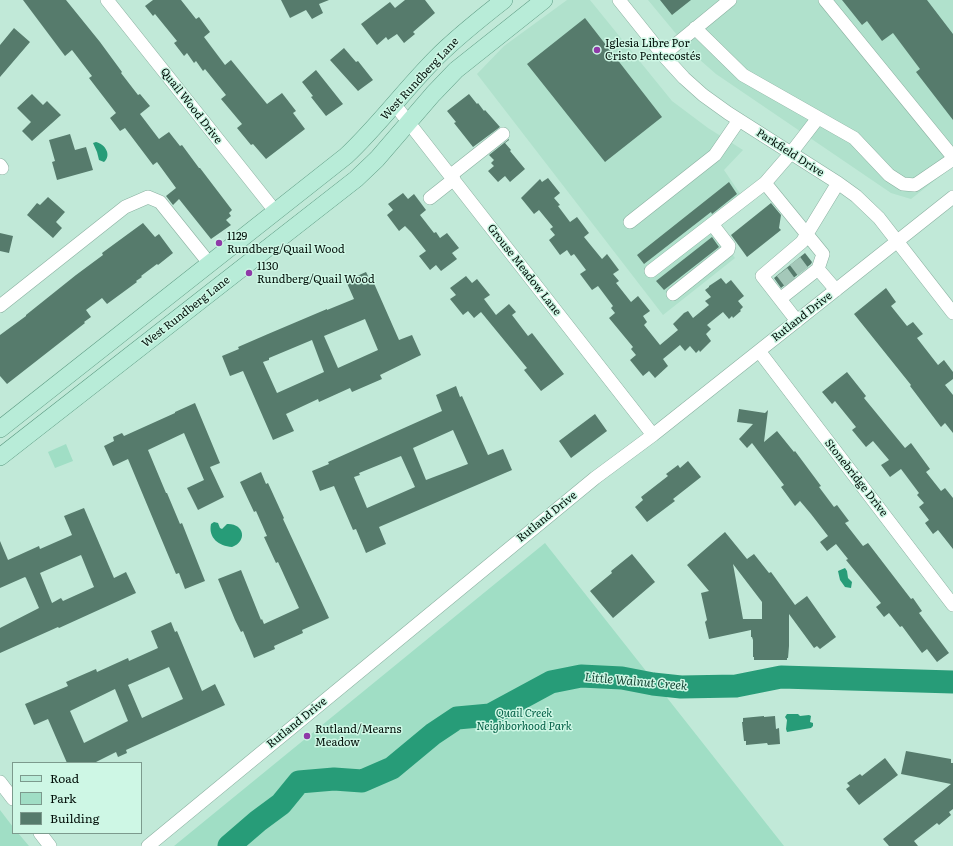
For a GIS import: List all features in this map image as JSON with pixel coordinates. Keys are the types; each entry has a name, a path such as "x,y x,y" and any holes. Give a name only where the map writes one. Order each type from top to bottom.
{"main road":[{"name":"West Rundberg Lane","path":"0,429 346,156 360,143 437,58 464,32 504,0"},
{"name":"West Rundberg Lane","path":"0,458 356,179 377,159 410,123 433,94 456,70 544,0"},
{"path":"60,382 73,400"}],"street":[{"name":"Quail Wood Drive","path":"107,0 275,211"},
{"name":"Parkfield Drive","path":"619,0 663,55 684,78 703,95 739,120 838,183 869,207 953,313"},
{"path":"663,55 730,0"},
{"path":"695,28 743,75 854,138 889,175 903,184 915,185 953,158 825,0"},
{"name":"Grouse Meadow Lane","path":"395,104 653,435"},
{"path":"651,270 765,183 818,118"},
{"path":"630,222 715,155 739,120"},
{"path":"430,198 502,134"},
{"path":"765,183 823,254 818,269 806,275 780,299"},
{"path":"797,321 762,276 779,268 791,257 802,242 838,183"},
{"name":"Rutland Drive","path":"148,846 589,483 653,435 953,197"},
{"path":"0,306 125,206 148,198 160,202 209,263"},
{"path":"673,294 728,250 729,246 712,224"},
{"path":"818,269 836,290"},
{"name":"Stonebridge Drive","path":"759,351 953,604"},
{"path":"0,782 12,798"},
{"path":"41,834 50,846"}],"shaded area":[{"path":"567,0 590,0 672,101 708,128 743,150 724,170 747,204 714,230 735,258 663,315 477,74 504,46"},
{"path":"648,0 953,0 953,166 911,199 891,193 716,74 692,53"},
{"path":"96,142 105,147 107,156 104,162 99,160 93,143"},
{"path":"214,522 218,523 222,529 227,524 237,526 242,533 240,541 232,547 219,543 211,533 211,524"},
{"path":"845,568 848,578 852,582 851,588 845,587 840,580 838,571"},
{"path":"787,714 798,714 800,716 809,715 811,716 810,722 813,723 813,726 811,728 787,732 787,720 785,717"}],"green space":[{"path":"66,444 73,461 55,468 48,452"},
{"name":"Quail Creek Neighborhood Park","path":"545,543 784,846 174,846"},
{"path":"0,810 12,826 12,834 19,834 29,846 0,846"}],"building":[{"path":"23,0 66,0 100,42 138,95 140,94 150,106 140,114 159,139 169,132 180,146 182,145 232,210 229,213 231,216 226,220 231,225 211,239 179,199 173,205 166,196 176,188 157,162 153,165 125,128 120,131 110,118 116,113 89,78 92,76 72,50 65,56"},
{"path":"153,0 181,0 196,19 199,17 210,32 204,37 225,65 231,60 267,104 282,93 296,111 293,113 305,129 266,159 253,144 251,145 237,128 242,124 221,99 226,95 205,69 203,71 196,61 194,63 187,53 184,56 174,43 177,41 155,14 153,16 145,6"},
{"path":"281,0 329,0 319,4 323,13 312,19 306,10 290,18"},
{"path":"405,0 425,0 435,13 413,32 415,34 404,43 397,34 388,40 386,37 377,45 361,24 390,2 395,8"},
{"path":"660,0 691,0 672,15"},
{"path":"842,0 927,0 953,34 953,120 916,72 920,69 893,33 882,41 867,21 862,25"},
{"path":"585,18 662,117 605,162 527,64"},
{"path":"14,28 30,42 0,77 0,45"},
{"path":"344,48 356,62 358,61 373,80 358,91 330,60"},
{"path":"316,70 343,104 326,116 311,97 313,96 302,82"},
{"path":"32,94 43,105 47,101 61,115 32,141 22,131 31,122 17,108"},
{"path":"469,94 500,127 473,147 454,123 456,122 447,111"},
{"path":"70,134 75,150 86,147 93,170 57,180 52,162 55,161 49,140"},
{"path":"509,139 505,143 525,169 510,182 505,176 498,182 488,171 494,166 491,163 494,160 489,155"},
{"path":"548,178 560,193 554,198 570,222 577,217 589,233 584,237 602,259 607,254 619,270 613,274 619,281 616,283 631,302 638,296 650,311 643,316 647,322 644,325 660,345 678,330 673,324 684,313 688,311 693,318 709,305 705,301 711,297 705,290 721,278 726,284 731,280 744,296 738,301 743,307 740,310 741,311 733,318 732,316 729,319 723,312 707,325 711,329 706,334 711,341 700,352 699,350 696,353 690,346 685,351 680,345 663,359 668,366 655,378 649,371 643,376 630,360 636,355 631,349 633,347 609,318 615,313 611,308 613,306 598,286 592,290 580,274 586,270 574,254 571,256 567,250 560,255 549,240 555,235 550,229 553,227 539,210 534,214 521,198 540,179 542,182"},
{"path":"729,182 737,194 712,214 711,212 644,264 637,255"},
{"path":"403,193 408,199 414,194 426,210 420,215 434,233 436,232 440,238 447,233 459,248 452,253 457,259 441,271 436,265 430,270 419,256 426,251 405,226 399,231 387,215 393,210 388,204"},
{"path":"48,197 65,212 56,222 62,228 53,238 27,215 37,203 40,205"},
{"path":"771,203 781,215 779,228 781,230 747,257 731,235"},
{"path":"143,223 155,237 159,234 173,253 141,276 142,277 136,281 137,282 107,304 102,298 86,310 91,317 84,322 85,323 7,384 0,376 0,335 103,255 102,253"},
{"path":"0,233 13,236 9,253 0,251"},
{"path":"712,237 719,247 664,290 656,281"},
{"path":"805,253 812,262 811,264 781,288 774,278"},
{"path":"366,272 371,282 373,281 399,340 412,335 421,355 380,375 382,379 352,392 350,388 319,402 318,399 286,414 294,431 273,440 243,371 230,376 222,356 239,349 238,347 268,334 354,299 346,281","holes":["365,319 378,350 338,368 324,336","312,340 324,372 277,393 263,362"]},
{"path":"466,276 472,283 477,279 490,295 484,299 496,315 509,304 516,312 512,315 528,336 532,333 564,374 541,391 524,370 527,368 481,312 474,318 468,311 463,315 450,299 456,295 450,288"},
{"path":"886,288 896,302 891,306 907,326 913,322 923,334 917,338 938,365 944,360 953,372 953,379 945,385 953,395 953,433 945,423 941,427 910,386 911,385 854,314"},
{"path":"847,372 866,396 864,398 905,448 911,443 930,469 926,472 941,491 945,488 953,498 953,549 938,530 933,534 925,523 929,520 919,507 924,503 917,495 919,493 901,469 890,477 881,465 889,460 873,441 866,447 852,430 856,427 835,401 832,404 822,392"},
{"path":"456,386 460,397 462,396 488,455 503,449 512,470 379,527 386,544 366,553 356,529 353,530 334,486 320,491 312,471 329,464 328,462 442,411 436,395","holes":["453,430 468,464 426,480 413,448","401,456 415,487 367,508 354,477 360,475 359,473"]},
{"path":"195,403 220,463 210,467 224,497 198,510 187,488 204,480 184,433 148,450 180,524 182,523 205,581 185,589 179,573 176,574 128,459 113,466 104,446 114,441 113,437 122,433 124,436"},
{"path":"739,409 765,413 768,410 764,442 777,431 794,452 795,451 821,486 819,487 834,507 837,505 849,521 845,523 863,546 868,543 911,599 913,598 922,611 919,613 949,653 937,662 927,649 922,653 902,626 900,627 889,613 884,617 876,607 881,603 846,560 848,559 836,544 827,551 820,542 828,536 811,514 800,501 795,506 781,487 784,485 752,443 747,448 739,439 753,424 737,422"},
{"path":"595,414 607,431 571,458 559,441"},
{"path":"688,461 701,477 673,499 675,501 647,522 635,507 643,500 641,497 668,476 666,474 678,465 680,468"},
{"path":"261,472 266,484 268,483 329,618 302,630 303,633 274,646 275,649 254,658 243,631 241,632 235,620 218,579 241,570 264,624 299,608 278,562 276,563 264,537 267,536 256,511 254,512 240,482"},
{"path":"84,508 114,578 126,572 136,593 0,653 0,628 39,608 25,577 0,588 0,541 8,560 39,546 40,549 72,535 64,516","holes":["81,555 94,587 63,601 61,598 52,603 40,573"]},
{"path":"725,532 747,559 754,554 769,573 771,572 795,605 807,596 836,637 820,649 817,646 814,648 789,614 789,646 787,660 754,660 751,630 709,639 705,622 707,620 701,593 709,591 687,565","holes":["733,564 762,602 762,619 743,619"]},
{"path":"632,554 655,582 613,618 590,591"},
{"path":"171,622 175,632 177,631 202,691 215,684 225,705 126,750 127,753 118,757 116,752 96,762 67,762 48,719 34,725 25,704 68,686 66,682 96,669 97,672 128,658 129,661 158,648 151,631","holes":["169,667 183,699 142,718 128,685","115,689 128,721 84,743 70,711"]},
{"path":"775,716 776,729 779,728 780,744 768,745 767,743 746,745 746,741 744,741 743,718"},
{"path":"906,751 951,759 951,763 953,763 953,809 949,812 951,815 939,825 937,823 914,841 918,846 889,846 883,839 951,784 901,774"},
{"path":"885,758 898,775 859,805 846,789 850,786 847,783 860,774 862,776"}],"waterway":[{"name":"Little Walnut Creek","path":"229,846 258,821 281,804 299,782 334,779 362,781 392,768 433,734 457,718 490,715 551,682 581,676 622,678 653,684 681,687 736,686 781,677 953,682"}],"tunnel":[{"path":"795,261 804,273"},
{"path":"782,272 791,284"}],"place":[{"name":"Iglesia Libre Por Cristo Pentecostés","path":"597,50"},
{"name":"1129 Rundberg/Quail Wood","path":"219,243"},
{"name":"1130 Rundberg/Quail Wood","path":"249,273"},
{"name":"Rutland/Mearns Meadow","path":"307,736"}]}
